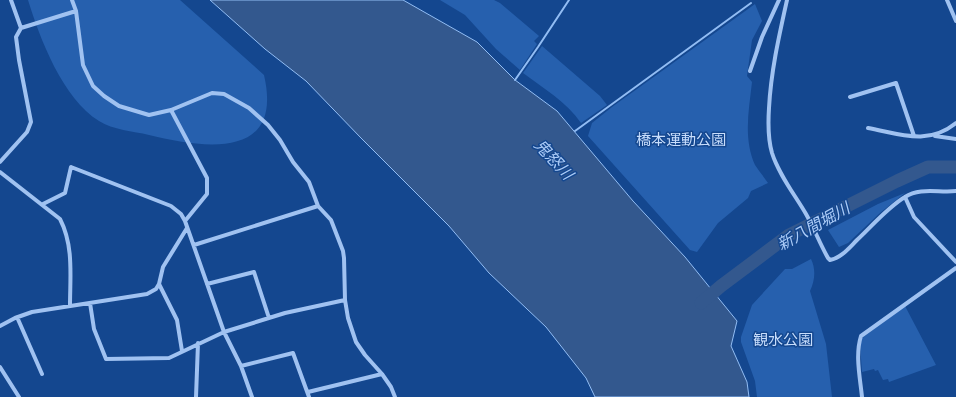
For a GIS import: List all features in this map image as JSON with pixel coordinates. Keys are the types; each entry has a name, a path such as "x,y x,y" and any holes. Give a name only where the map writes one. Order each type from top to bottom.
{"street":[{"path":"11,0 21,28"},
{"path":"72,0 76,11 83,65 94,86 104,96 119,106 149,115 171,110 212,93 224,94 249,108 268,125 280,140 293,162 309,182 318,206 330,220 343,251 345,300 348,318 356,342 365,355 382,374 391,387 395,397"},
{"path":"750,71 762,37 779,0"},
{"path":"787,0 776,47 771,80 768,119 769,139 777,166 807,215 828,258 830,260 836,259 882,216 905,197 927,190 956,191"},
{"path":"947,0 956,21"},
{"path":"0,162 27,132 31,122 16,37 21,28 76,11"},
{"path":"850,97 896,83 914,136"},
{"path":"171,110 207,178 207,194 185,221"},
{"path":"934,136 950,128 956,123"},
{"path":"868,128 914,136 934,136 956,139"},
{"path":"43,204 65,193 71,167 171,206 181,214 194,245 224,332 241,366 252,397"},
{"path":"0,172 43,204 60,219 66,230 70,248 70,306"},
{"path":"905,197 914,216 956,262"},
{"path":"194,245 318,206"},
{"path":"0,326 17,317 32,312 147,294 156,289 159,284 163,267 187,228"},
{"path":"862,397 858,352 858,344 861,336 956,268"},
{"path":"207,284 254,272 269,318"},
{"path":"159,284 177,320 182,351"},
{"path":"90,303 94,329 106,359 169,358 224,332 286,313 345,300"},
{"path":"17,317 42,374"},
{"path":"196,397 198,343"},
{"path":"241,366 293,353 309,397"},
{"path":"0,368 19,397"},
{"path":"308,392 382,374"}],"green space":[{"path":"28,0 180,0 264,75 267,103 262,122 251,135 234,142 214,144 170,140 117,128 99,121 86,111 74,98 54,67 39,32"},
{"path":"440,0 494,0 500,3 539,36 534,41 537,44 520,70 496,49 465,15"},
{"name":"橋本運動公園","path":"755,4 762,21 752,40 747,76 752,82 748,113 748,134 751,155 755,165 768,183 751,191 748,198 718,223 697,252 690,250 588,136 592,123 612,107"},
{"path":"542,46 600,96 607,105 581,123 569,108 523,73"},
{"path":"905,193 880,213 848,243 839,247 828,230 878,204"},
{"name":"観水公園","path":"811,259 814,267 814,275 810,291 826,344 832,397 757,397 755,381 741,342 741,337 752,305 785,269 792,269"},
{"path":"905,306 936,365 889,382 888,379 883,380 878,370 875,371 874,369 862,372 860,344 862,338"}],"water":[{"name":"鬼怒川","path":"210,0 403,0 477,42 515,80 557,111 633,201 685,257 737,321 731,346 747,382 749,397 595,397 586,378 546,327 489,273 449,226 306,81 265,49"}],"waterway":[{"path":"515,80 569,0"},
{"path":"575,131 751,3"},
{"name":"新八間堀川","path":"701,303 721,286 789,235 928,167 956,167"}]}
